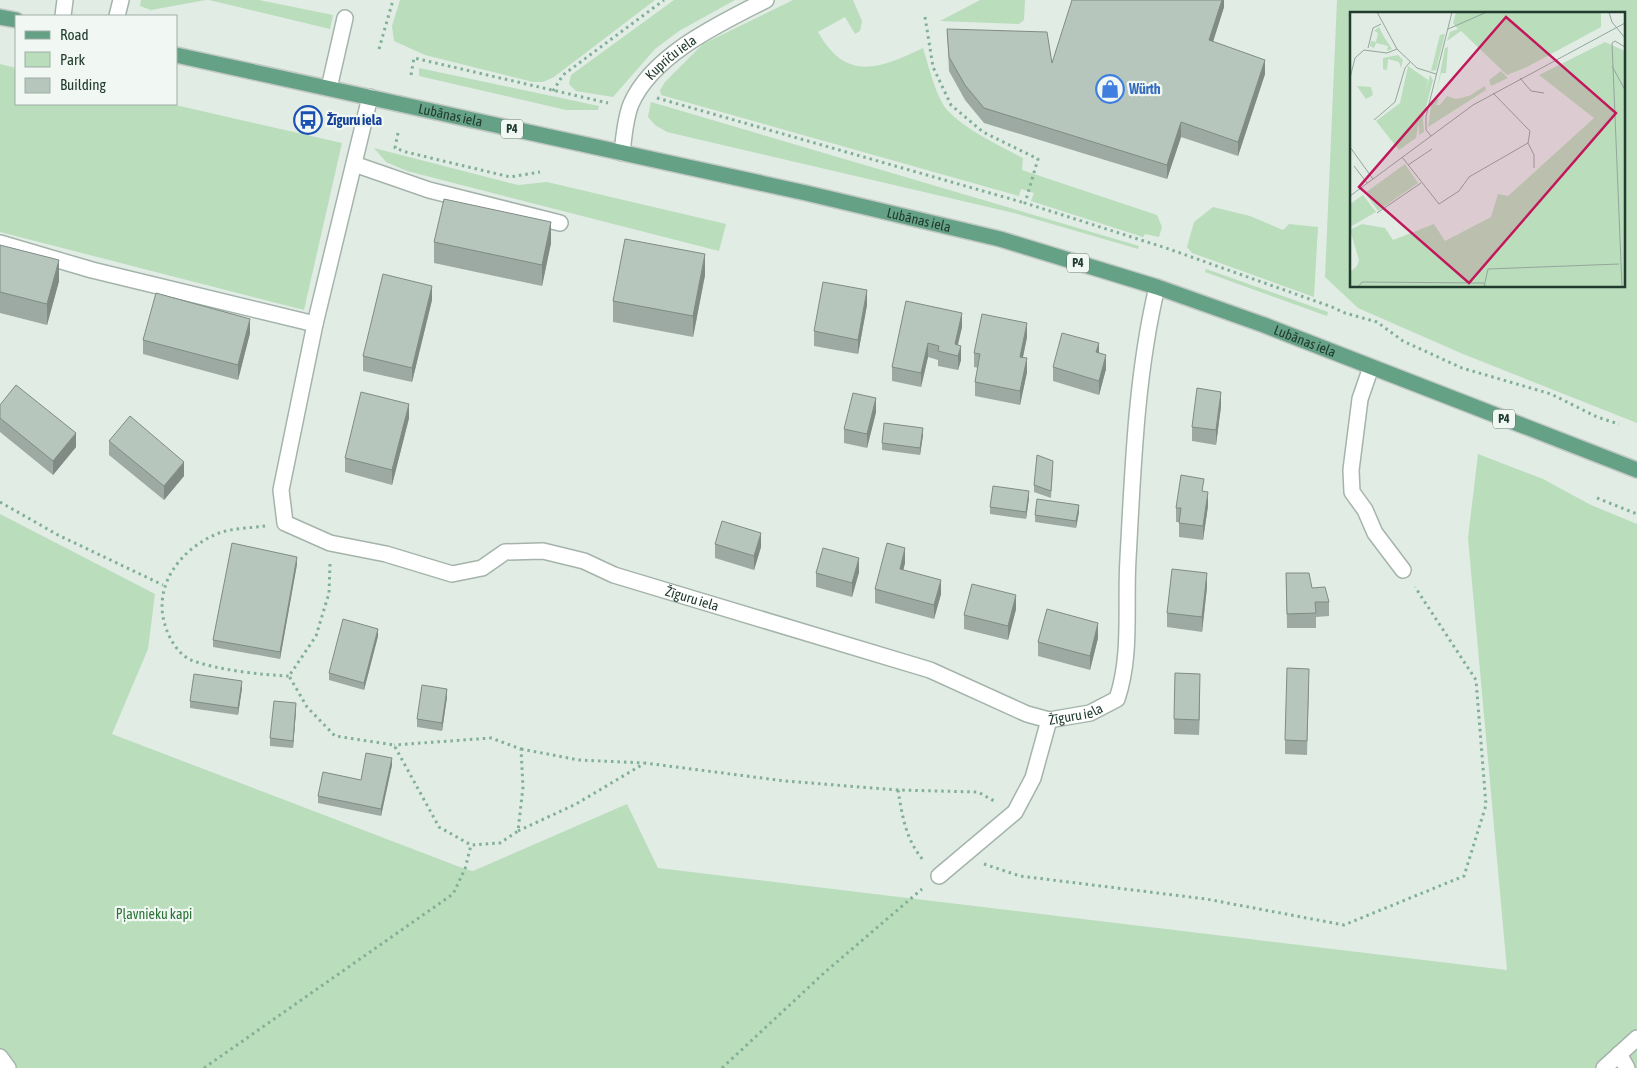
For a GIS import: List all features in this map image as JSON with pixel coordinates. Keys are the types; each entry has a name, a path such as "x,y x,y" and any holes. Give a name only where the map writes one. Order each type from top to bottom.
{"main road":[{"path":"0,17 15,20"},
{"name":"Lubānas iela","path":"178,55 1000,238 1157,286 1637,470"}],"street":[{"path":"63,15 65,0"},
{"path":"117,15 121,0"},
{"name":"Kupriču iela","path":"622,153 627,117 632,102 650,78 676,51 708,30 766,0"},
{"path":"329,88 345,18"},
{"path":"285,523 281,490 315,324 370,97"},
{"path":"354,164 429,190 560,223"},
{"path":"0,244 92,270 315,324"},
{"name":"Žīguru iela","path":"285,523 330,543 386,554 452,574 482,568 505,552 543,551 584,561 614,575 930,670 1027,714 1049,720 1090,713 1117,699 1125,676 1128,560 1143,356 1157,286"},
{"path":"1371,367 1360,399 1351,470 1352,492 1364,510 1375,533 1403,570"},
{"path":"939,876 1015,812 1033,778 1049,720"},
{"path":"1604,1068 1637,1038"},
{"path":"1619,1054 1627,1068"},
{"path":"0,1057 8,1068"}],"path":[{"path":"379,48 393,0"},
{"path":"553,92 563,75 664,0"},
{"path":"925,18 933,67 951,105 983,132 1038,159 1025,203"},
{"path":"411,75 414,58 606,103 632,102 653,98 1025,203 1170,249 1332,306 1345,313 1377,322 1404,341 1462,368 1551,394 1597,417 1619,424"},
{"path":"398,133 395,148 406,152 510,176 540,172"},
{"path":"1597,498 1637,514"},
{"path":"0,502 58,535 163,586"},
{"path":"285,523 221,532 198,544 179,562 163,586 161,616 171,642 190,660 257,675 289,676"},
{"path":"289,676 316,636 330,593 330,543"},
{"path":"963,857 1020,876 1206,899 1344,925 1464,876 1486,805 1476,680 1403,570"},
{"path":"289,676 307,707 335,736 394,745 492,738 521,749 579,760 645,763 785,781 898,790 978,792 1015,812"},
{"path":"394,745 439,827 471,845 500,843 518,831 576,804 645,763"},
{"path":"518,831 523,787 521,749"},
{"path":"722,1068 824,974 939,876 916,852 903,822 898,790"},
{"path":"204,1068 453,894 465,869 471,845"}],"green space":[{"path":"141,0 206,0 151,10 140,6"},
{"path":"209,0 259,0 333,15 330,29"},
{"path":"400,0 655,0 554,77 543,82 533,82 425,55 394,41 392,26"},
{"path":"674,0 735,0 679,31 655,49 613,97 576,91 569,84 571,75"},
{"path":"793,0 853,0 862,21 860,31 855,34 845,17 818,32 829,48 840,59 852,65 864,67 892,61 923,48 941,100 950,113 958,120 985,138 1023,158 1022,170 1157,215 1162,227 1159,237 1145,234 1143,237 1031,201 1034,193 1021,189 1019,196 661,95 660,90 665,82 703,44"},
{"path":"980,0 1025,0 1024,20 1019,24 940,21"},
{"path":"1337,0 1637,0 1637,423 1463,354 1358,308 1325,277"},
{"path":"0,64 15,68 15,105 175,105 342,143 304,310 0,232"},
{"path":"419,68 599,106 598,110 566,110 419,76"},
{"path":"651,102 1139,246 1138,249 1014,213 667,132 655,125 648,117"},
{"path":"374,148 518,185 547,182 726,224 719,251 407,171 386,162"},
{"path":"1213,207 1250,216 1283,230 1289,224 1318,227 1314,297 1192,253 1187,247 1194,222"},
{"path":"1206,269 1328,312 1327,316 1205,272"},
{"name":"Pļavnieku kapi","path":"1478,454 1543,479 1591,505 1637,524 1637,1068 0,1068 0,514 155,594 148,649 112,734 465,869 473,871 627,804 658,868 1507,970 1468,538"}],"building":[{"name":"Würth","path":"1072,0 1222,0 1209,40 1265,60 1238,142 1181,122 1167,165 984,108 965,85 949,57 947,29 1047,32 1052,63"},
{"path":"444,199 551,222 542,265 434,242"},
{"path":"625,239 705,254 693,316 613,301"},
{"path":"0,245 59,260 47,304 0,292"},
{"path":"383,274 432,286 412,368 363,356"},
{"path":"823,282 867,290 858,340 814,331"},
{"path":"156,293 250,319 238,365 143,340"},
{"path":"906,301 962,313 955,344 961,346 958,356 938,351 939,346 928,343 921,373 892,367"},
{"path":"982,314 1027,323 1020,357 1027,358 1020,391 975,382 980,354 974,353"},
{"path":"1062,333 1099,343 1096,352 1106,355 1099,381 1053,367"},
{"path":"16,385 76,433 53,461 0,418 0,405"},
{"path":"1197,388 1221,392 1216,430 1192,427"},
{"path":"361,392 409,404 392,470 345,458"},
{"path":"853,393 876,398 867,434 844,429"},
{"path":"130,416 184,462 164,486 109,441"},
{"path":"884,423 923,428 920,448 882,443"},
{"path":"1037,455 1053,461 1051,491 1034,485"},
{"path":"1181,475 1204,479 1202,491 1208,492 1203,526 1179,523 1181,508 1176,508"},
{"path":"993,486 1029,491 1026,512 990,507"},
{"path":"1037,499 1079,505 1076,521 1035,515"},
{"path":"722,521 761,533 754,556 715,544"},
{"path":"232,543 297,557 280,652 213,640"},
{"path":"887,543 905,548 900,569 941,580 934,605 875,589"},
{"path":"823,548 859,558 852,583 816,573"},
{"path":"1172,569 1207,573 1202,617 1167,613"},
{"path":"1286,573 1309,573 1312,588 1325,587 1329,602 1315,602 1316,613 1287,614"},
{"path":"972,584 1016,595 1008,626 964,615"},
{"path":"1047,609 1098,623 1090,656 1038,642"},
{"path":"343,619 378,629 364,683 329,673"},
{"path":"1287,668 1309,669 1307,741 1285,740"},
{"path":"1175,673 1200,674 1199,720 1174,719"},
{"path":"194,674 242,681 238,708 190,701"},
{"path":"422,685 447,689 442,723 417,719"},
{"path":"274,701 296,703 293,741 270,738"},
{"path":"366,753 392,758 381,809 318,796 323,772 361,780"}],"place":[{"name":"Würth","path":"1110,89"},
{"name":"Žīguru iela","path":"308,120"}]}
